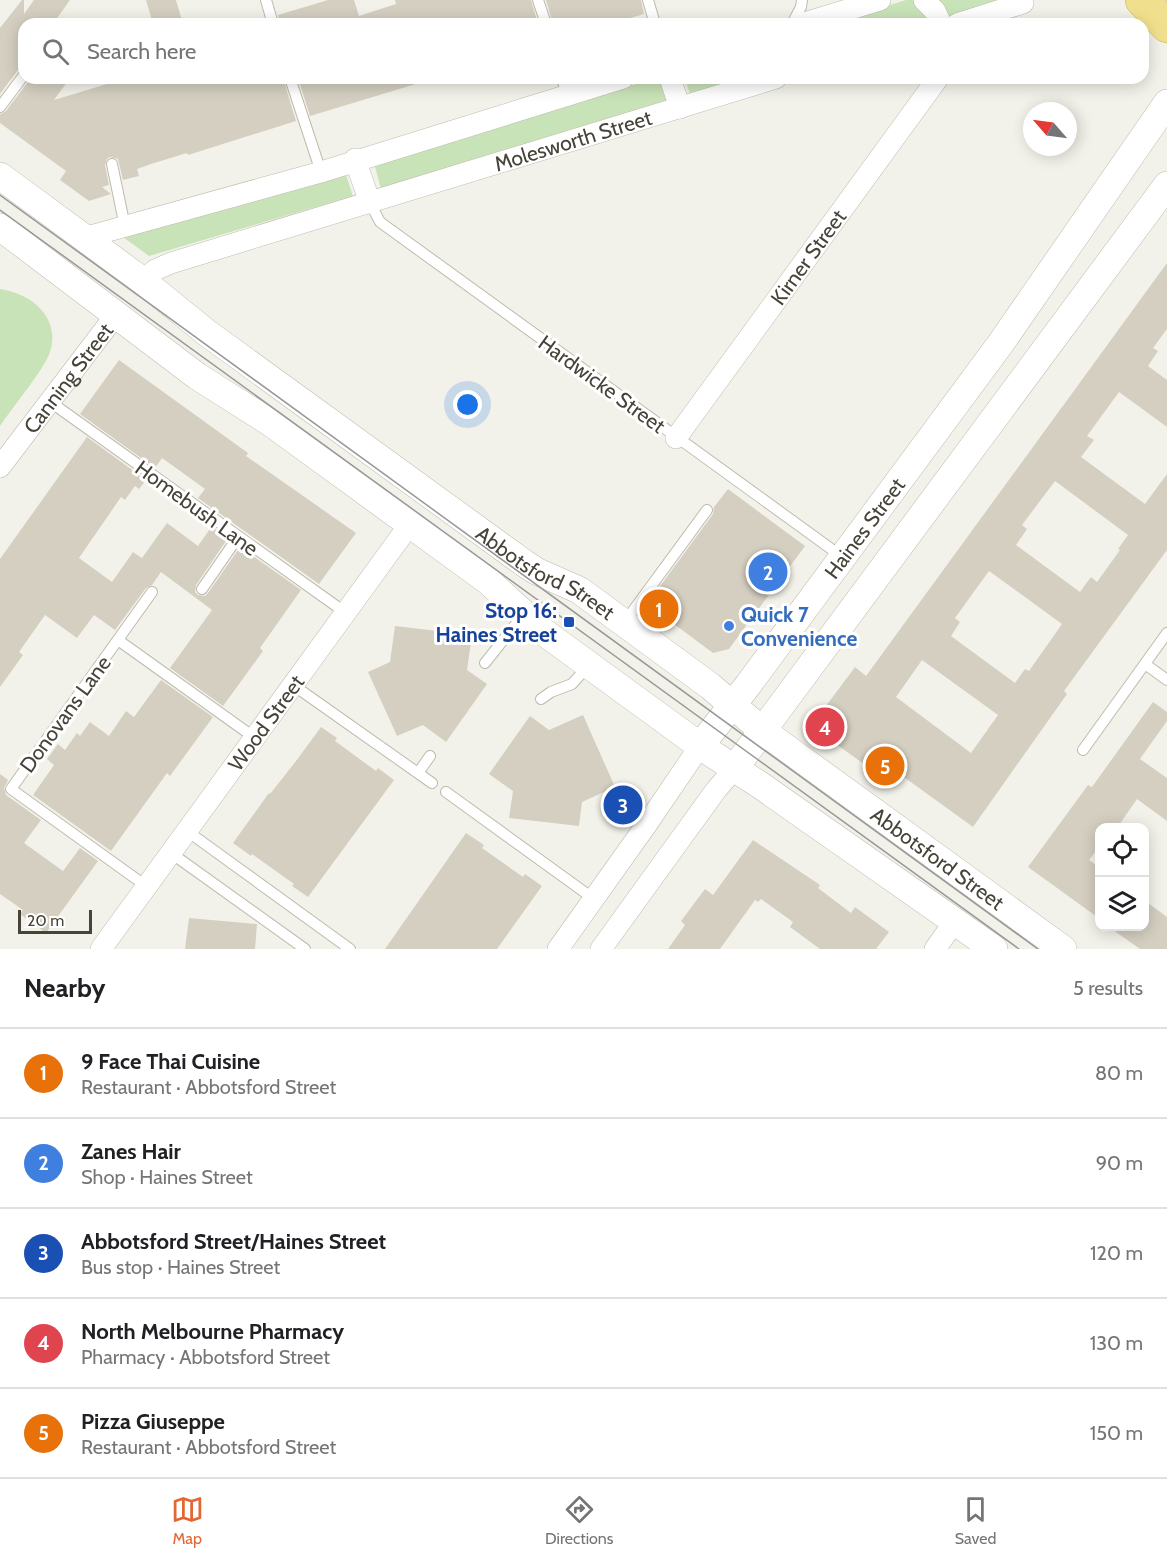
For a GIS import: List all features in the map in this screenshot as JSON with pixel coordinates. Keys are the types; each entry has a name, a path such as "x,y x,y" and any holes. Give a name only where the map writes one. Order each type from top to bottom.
{"highway":[{"path":"1142,0 1167,26"}],"street":[{"path":"821,18 880,0"},
{"path":"924,0 938,18"},
{"path":"976,18 1023,3 1022,0"},
{"path":"672,84 680,108"},
{"name":"Molesworth Street","path":"143,281 155,270 171,263 757,84"},
{"name":"Kirner Street","path":"676,438 934,84"},
{"path":"53,266 69,246 83,238 321,172 564,86"},
{"name":"Haines Street","path":"558,949 687,768 700,746 748,685 1001,343 1167,103"},
{"path":"355,159 370,203"},
{"name":"Abbotsford Street","path":"0,176 143,281 207,333 536,571 579,590 732,704 763,731 1063,949"},
{"name":"Haines Street","path":"601,949 716,790 763,731 1167,185"},
{"name":"Abbotsford Street","path":"0,227 197,376 271,423 488,581 545,633 700,746 760,785 994,949"},
{"path":"115,316 143,281"},
{"name":"Canning Street","path":"0,467 115,316"},
{"name":"Wood Street","path":"101,949 432,496"},
{"path":"935,949 955,921"}],"lane":[{"path":"266,0 271,18"},
{"path":"538,0 544,18"},
{"path":"648,0 653,18"},
{"path":"795,18 802,0"},
{"path":"0,107 18,83"},
{"path":"292,84 321,172"},
{"path":"112,164 124,227"},
{"name":"Hardwicke Street","path":"370,203 380,222 843,557"},
{"name":"Homebush Lane","path":"49,401 346,613"},
{"path":"624,623 707,510"},
{"path":"202,589 238,537"},
{"path":"118,640 152,592"},
{"path":"485,663 524,614"},
{"path":"1083,750 1167,633"},
{"name":"Donovans Lane","path":"147,886 11,789 118,640 255,738"},
{"path":"1145,664 1167,680"},
{"path":"542,699 550,692 572,684 589,665"},
{"path":"293,685 432,783"},
{"path":"418,773 430,756"},
{"path":"446,792 468,801 594,899"},
{"path":"187,831 350,949"},
{"path":"171,853 304,949"}],"green space":[{"path":"906,0 1002,0 943,18 847,18"},
{"path":"636,84 662,84 667,102 381,189 374,163"},
{"path":"687,84 727,84 690,95"},
{"path":"346,175 353,196 149,256 123,237"},
{"path":"0,289 25,297 36,304 50,323 52,335 46,361 0,426"}],"building":[{"path":"22,0 24,0 24,14 34,0 70,0 57,18 18,18 18,70 0,94 0,28"},
{"path":"146,0 176,0 181,18 151,18"},
{"path":"328,0 354,0 359,16 396,4 395,0 531,0 536,18 279,18 278,15"},
{"path":"546,0 641,0 644,14 630,18 551,18"},
{"path":"26,84 66,84 54,100 107,84 285,84 296,121 188,155 187,153 151,164 137,169 139,176 123,180 118,159 110,157 105,165 109,185 102,187 111,194 89,201 60,180 66,171 0,123 0,114 6,111"},
{"path":"300,84 416,84 310,116"},
{"path":"1167,263 1167,329 1153,348 1158,351 1148,366 1167,380 1167,427 1119,392 1087,436 1094,440 1081,457 1145,504 1167,474 1167,550 1064,691 1067,694 973,827 890,767 882,777 811,726 855,667 866,676","holes":["1055,481 1128,535 1097,582 1091,577 1080,592 1016,545 1027,529 1022,525","989,571 1062,624 1029,671 1025,669 1015,683 951,636 960,622 955,618","922,660 998,715 971,753 896,697"]},
{"path":"119,360 248,453 246,456 356,533 319,584 198,498 205,489 162,458 155,468 80,414"},
{"path":"87,437 146,480 139,489 135,486 125,500 121,497 79,558 112,582 133,552 142,558 167,523 198,546 212,526 228,538 196,585 195,592 198,595 205,596 208,593 240,547 301,590 260,648 263,651 223,706 170,668 212,610 161,572 152,585 146,588 115,630 94,615 77,638 45,615 19,652 23,655 0,687 0,559"},
{"path":"728,489 805,546 729,649 713,653 647,604 713,514 714,507"},
{"path":"395,626 472,635 467,670 487,684 446,742 423,725 397,736 368,672 390,662"},
{"path":"161,680 213,717 170,776 167,773 111,851 33,795 54,765 47,759 58,744 65,750 77,733 80,736 90,722 109,736 126,711 134,717"},
{"path":"1153,702 1167,712 1167,721 1140,759 1167,778 1167,821 1137,799 1120,823 1095,823 1095,852 1089,860 1095,864 1095,915 1028,867 1088,785 1092,787"},
{"path":"583,715 615,787 582,802 579,826 509,818 513,791 489,774 530,716 549,730"},
{"path":"321,727 337,738 335,741 376,771 378,768 394,780 308,897 292,886 294,884 233,843"},
{"path":"0,774 8,780 4,788 6,795 41,820 24,843 63,871 80,848 98,861 46,933 20,914 23,910 0,894"},
{"path":"466,833 484,845 482,848 523,877 525,874 542,886 497,949 385,949"},
{"path":"753,840 820,885 818,888 851,913 855,907 889,932 876,949 820,949 790,927 793,922 761,899 758,902 755,900 720,949 668,949 685,925 681,921 705,889 713,895"},
{"path":"1149,904 1167,917 1167,949 1140,949 1115,931 1149,931"},
{"path":"189,918 257,924 255,949 185,949"}],"tram line":[{"path":"0,195 1038,949"},
{"path":"0,210 1019,949"}],"place":[{"name":"Zanes Hair","path":"768,572"},
{"name":"9 Face Thai Cuisine","path":"659,609"},
{"name":"Stop 16: Haines Street","path":"569,622"},
{"name":"Quick 7 Convenience","path":"729,626"},
{"name":"North Melbourne Pharmacy","path":"825,727"},
{"name":"Pizza Giuseppe","path":"885,766"},
{"name":"Abbotsford Street/Haines Street","path":"623,805"}]}
